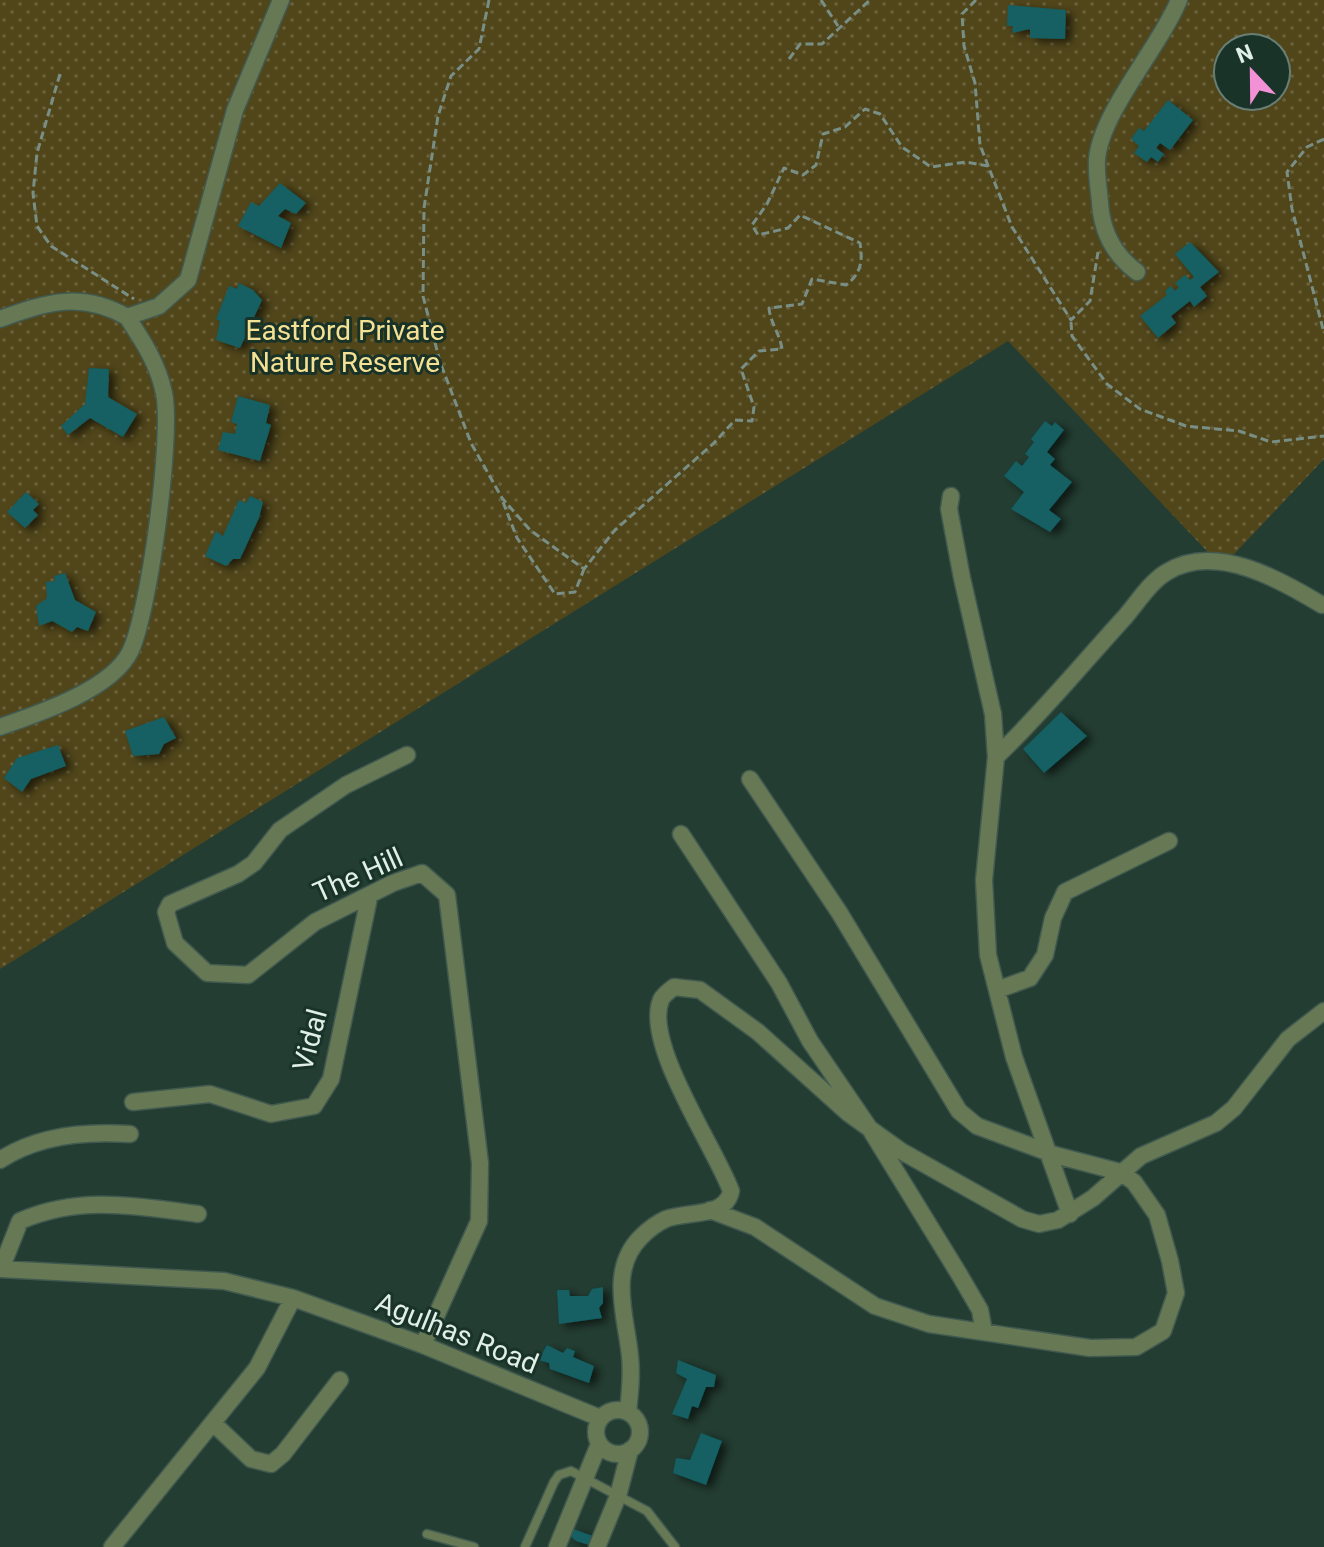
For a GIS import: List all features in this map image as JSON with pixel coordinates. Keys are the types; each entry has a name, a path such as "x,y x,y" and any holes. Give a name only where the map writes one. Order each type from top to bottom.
{"street":[{"path":"127,317 159,306 188,280 235,110 281,0"},
{"path":"1137,272 1119,258 1101,216 1097,157 1116,105 1166,31 1179,0"},
{"path":"0,319 66,301 96,301 127,317 152,355 165,395 163,469 150,570 130,654 100,682 62,706 0,727"},
{"path":"951,496 949,509 962,578 993,714 996,757 984,880 988,955 1014,1057 1070,1214"},
{"path":"996,757 1034,721 1167,572 1200,562 1264,572 1322,605"},
{"name":"The Hill","path":"407,755 346,785 280,830 254,863 238,874 170,904 166,912 175,943 207,973 226,977 248,975 315,922 369,898 393,883 422,873 447,895 480,1163 479,1221 423,1345"},
{"path":"710,1210 755,1227 875,1306 929,1324 1090,1348 1136,1347 1163,1331 1176,1293 1157,1215 1134,1182 1120,1172 1048,1152 977,1126 959,1111 839,912 750,779"},
{"path":"681,834 870,1129 980,1310 984,1332"},
{"path":"997,990 1030,978 1045,955 1053,918 1065,892 1169,841"},
{"name":"Vidal","path":"133,1102 210,1094 271,1114 314,1106 331,1079 369,898"},
{"path":"597,1547 618,1496 630,1450 639,1438 640,1430 628,1412 632,1381 621,1287 623,1268 631,1249 653,1226 685,1213 710,1210 729,1199 731,1191 690,1113 662,1038 657,1017 662,998 674,987 700,990 758,1032 870,1129 1022,1219 1048,1223 1070,1214 1093,1198 1141,1156 1227,1115 1288,1039 1324,1011"},
{"path":"0,1160 34,1145 86,1131 130,1134"},
{"path":"0,1269 20,1221 46,1209 119,1203 198,1214"},
{"name":"Agulhas Road","path":"0,1269 224,1281 293,1298 423,1345 600,1418"},
{"path":"112,1547 257,1368 293,1298"},
{"path":"213,1423 251,1459 271,1464 283,1454 340,1380"},
{"path":"557,1547 599,1444 595,1431 600,1418 616,1409 628,1412"},
{"path":"599,1444 617,1454 630,1450"}],"lane":[{"path":"525,1547 559,1475 571,1471 647,1511 675,1547"},
{"path":"427,1534 474,1547"}],"path":[{"path":"489,0 479,49 451,76 438,116 424,208 423,296 450,389 471,443 502,498 517,538 555,594 575,592 584,569 615,530 714,443 735,420 752,421 754,407 741,369 759,351 782,349 780,332 769,316 769,308 802,304 812,279 846,285 854,279 863,260 860,243 847,235 800,215 788,228 758,235 752,225 767,204 784,168 803,175 816,165 823,134 845,127 865,109 880,114 902,147 931,167 966,162 988,166"},
{"path":"821,0 838,26"},
{"path":"789,59 800,44 822,44 838,26 870,0"},
{"path":"976,0 962,14 964,46 975,83 980,145 1028,257 1071,320 1072,336 1107,384 1140,409 1186,426 1239,431 1271,442 1324,436"},
{"path":"60,74 37,153 33,193 37,226 51,246 135,296 127,317"},
{"path":"1324,139 1307,147 1287,172 1292,209 1324,333"},
{"path":"1071,320 1090,301 1098,243"},
{"path":"502,498 530,530 584,569"}],"green space":[{"name":"Eastford Private Nature Reserve","path":"0,0 1324,0 1324,459 1222,567 1008,341 0,969"}],"building":[{"path":"1008,5 1066,10 1065,39 1030,38 1030,29 1012,33 1013,26 1007,26"},
{"path":"1168,100 1193,120 1170,150 1160,143 1156,148 1164,154 1158,162 1151,157 1147,162 1134,153 1139,146 1131,139 1139,128 1144,131"},
{"path":"280,183 306,203 296,214 285,209 278,216 291,223 281,248 238,226 251,202 259,206"},
{"path":"1190,242 1219,272 1200,287 1207,296 1194,307 1190,301 1171,316 1176,323 1158,338 1140,316 1167,295 1165,291 1171,286 1175,291 1179,287 1175,283 1185,275 1190,280 1194,277 1175,254"},
{"path":"239,283 253,290 262,300 240,348 216,340 220,321 216,319 229,286 237,289"},
{"path":"89,368 109,369 108,397 137,414 123,437 90,418 68,435 61,426 85,404"},
{"path":"238,396 270,405 266,423 271,425 260,461 218,450 223,432 235,434 237,424 231,422"},
{"path":"1045,421 1052,426 1055,422 1064,430 1047,452 1055,459 1050,465 1072,482 1049,510 1061,519 1050,532 1011,509 1024,492 1004,476 1016,461 1022,466 1029,457 1025,454 1034,442 1031,439"},
{"path":"26,492 39,504 33,510 38,515 25,528 7,512"},
{"path":"250,496 263,502 240,559 233,559 226,566 205,556 216,531 223,536 239,500 246,503"},
{"path":"65,573 75,600 96,612 88,631 77,627 72,632 52,621 39,626 36,606 47,598 46,582 55,581 54,576"},
{"path":"1061,712 1087,736 1044,773 1023,749"},
{"path":"164,717 176,738 164,744 159,754 133,756 125,731"},
{"path":"58,745 66,766 31,779 22,792 4,778 17,758"},
{"path":"603,1287 603,1303 599,1308 602,1318 559,1324 557,1290 569,1290 570,1296 588,1296 592,1289"},
{"path":"547,1345 563,1353 567,1348 575,1351 573,1357 594,1366 589,1383 550,1369 549,1363 538,1360"},
{"path":"678,1360 716,1375 714,1387 706,1387 698,1408 692,1406 688,1419 672,1414 687,1379 676,1373"},
{"path":"701,1433 722,1441 706,1485 673,1473 676,1458 690,1460"},
{"path":"573,1529 596,1537 592,1546 570,1536"}]}
